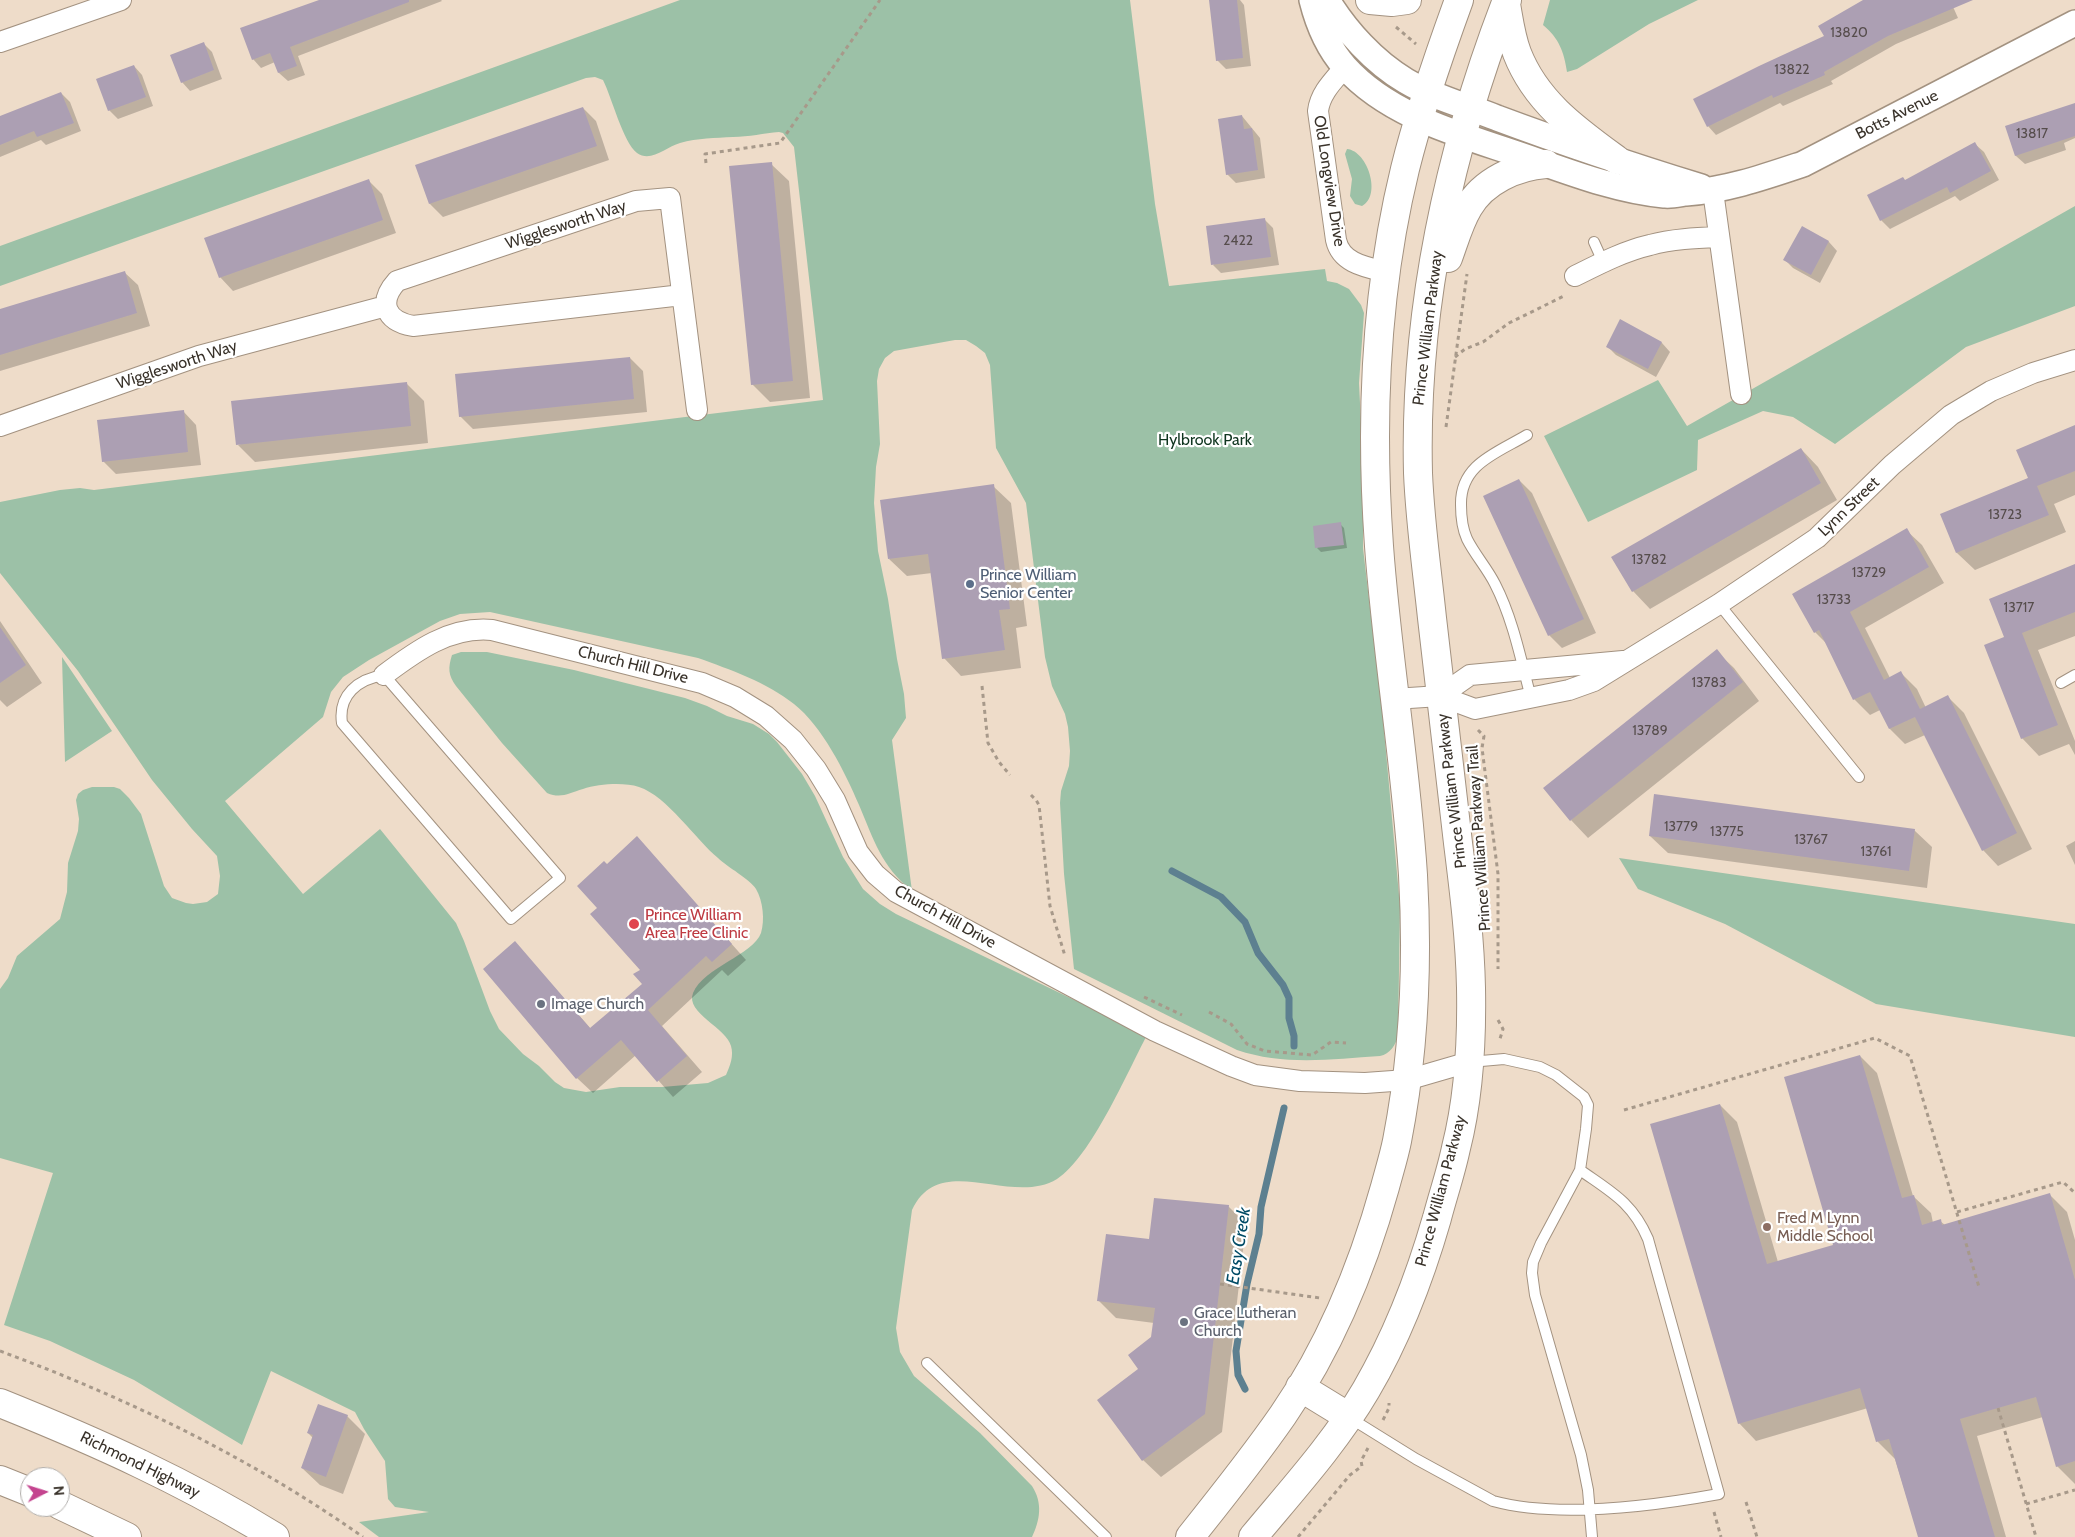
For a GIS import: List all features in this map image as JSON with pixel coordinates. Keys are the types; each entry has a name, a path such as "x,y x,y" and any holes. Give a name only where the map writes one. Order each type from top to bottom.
{"main road":[{"path":"1370,0 1392,2 1407,0"},
{"path":"1190,1537 1284,1414 1300,1387 1350,1289 1377,1216 1396,1144 1407,1080 1414,947 1413,880 1405,784 1394,700 1379,541 1375,430 1378,344 1386,272 1405,168 1459,0"},
{"path":"1506,2 1511,36 1517,53 1537,91 1567,123 1617,160"},
{"name":"Prince William Parkway","path":"1253,1537 1349,1417 1368,1388 1403,1316 1429,1245 1457,1145 1469,1062 1471,995 1469,949 1421,521 1418,477 1418,415 1423,341 1435,257 1462,135 1489,48 1506,2"},
{"path":"1428,311 1467,209 1475,197 1485,187 1511,172 1533,165 1546,164"},
{"path":"1300,1387 1349,1417"},
{"name":"Richmond Highway","path":"0,1403 63,1428 141,1463 234,1512 276,1537"},
{"path":"0,1480 20,1488"},
{"path":"70,1510 127,1537"}],"street":[{"path":"0,42 121,0"},
{"name":"Botts Avenue","path":"1312,0 1323,34 1332,51 1345,68 1384,100 1420,119 1546,164 1632,190 1665,195 1713,191 1760,179 1803,164 2075,23"},
{"path":"1327,0 1345,26 1363,46 1405,80 1428,92 1563,143 1713,191 1741,394"},
{"name":"Old Longview Drive","path":"1345,68 1327,88 1320,100 1318,111 1336,240 1341,254 1365,267 1386,272"},
{"name":"Wigglesworth Way","path":"0,426 199,356 386,306 389,290 397,281 636,201 670,198 696,410"},
{"path":"1573,285 1603,262 1650,244 1672,240 1719,237"},
{"path":"386,306 391,317 401,324 413,326 682,295"},
{"name":"Lynn Street","path":"1394,700 1440,696 1475,709 1569,690 1594,681 1719,604 1816,538 1892,465 1951,415 1991,391 2033,373 2075,360"},
{"name":"Church Hill Drive","path":"384,675 416,651 436,641 462,631 478,629 492,630 702,683 735,697 758,712 793,740 816,768 835,800 858,852 875,874 896,892 1155,1031 1231,1066 1255,1074 1300,1081 1365,1083 1407,1080 1469,1062"},
{"name":"Lynn Street","path":"1440,696 1470,675 1624,661"}],"lane":[{"path":"1594,242 1603,262"},
{"path":"1527,435 1479,462 1470,472 1464,484 1461,502 1463,529 1495,584 1510,621 1531,698"},
{"path":"1719,604 1859,776"},
{"path":"384,675 560,878 511,919 342,723 341,709 348,692 360,682 384,675"},
{"path":"2061,682 2075,675"},
{"path":"1469,1062 1504,1059 1540,1066 1556,1075 1584,1097 1588,1105 1580,1170 1541,1242 1533,1262 1532,1273 1535,1294 1581,1455 1592,1537"},
{"path":"1349,1417 1416,1459 1493,1501 1506,1505 1543,1509 1589,1509 1674,1502 1719,1494 1648,1239 1641,1224 1627,1204 1580,1170"},
{"path":"927,1363 1106,1537"}],"path":[{"path":"706,163 705,154 780,143 880,0"},
{"path":"1410,52 1416,44"},
{"path":"1445,434 1468,265"},
{"path":"1455,357 1462,351 1483,342 1510,323 1573,285"},
{"path":"982,686 988,743 999,762 1010,775"},
{"name":"Prince William Parkway Trail","path":"1478,732 1484,736 1482,748 1498,874 1498,976"},
{"path":"1031,795 1038,805 1052,916 1064,954 1069,960"},
{"path":"1140,996 1182,1015"},
{"path":"1209,1012 1231,1024 1247,1044 1265,1051 1312,1055 1332,1042 1346,1043"},
{"path":"1498,1014 1503,1029 1500,1033"},
{"path":"1624,1110 1875,1038 1910,1056 1979,1287"},
{"path":"1957,1212 2063,1182 2075,1193"},
{"path":"1220,1284 1320,1299"},
{"path":"0,1351 120,1399 172,1423 284,1485 364,1537"},
{"path":"1998,1408 2036,1537"},
{"path":"1298,1537 1350,1475 1362,1466 1361,1461"},
{"path":"2026,1504 2075,1490"},
{"path":"1746,1502 1757,1537"},
{"path":"1714,1512 1721,1537"}],"green space":[{"name":"Hylbrook Park","path":"680,0 1130,0 1155,204 1169,286 1325,269 1327,281 1337,283 1349,289 1361,305 1364,313 1359,383 1363,464 1363,548 1383,719 1400,906 1398,1035 1394,1046 1390,1051 1380,1056 1344,1059 1290,1060 1255,1055 1237,1050 1074,969 1064,874 1060,803 1061,791 1069,766 1068,727 1065,714 1052,686 1045,657 1026,503 996,448 990,365 985,353 966,340 955,340 894,351 885,358 879,369 877,381 880,444 876,467 874,503 878,551 904,694 906,718 892,740 912,891 901,882 880,852 847,778 832,750 814,724 784,696 748,677 698,658 490,612 460,614 440,621 369,660 343,677 331,692 323,717 225,801 303,894 380,829 456,923 490,1011 499,1029 523,1054 564,1088 586,1092 620,1087 662,1087 708,1083 726,1075 731,1061 732,1050 728,1039 700,1014 695,1007 692,1000 693,993 707,976 749,948 761,933 763,911 756,889 749,881 722,862 681,819 650,792 626,784 611,784 589,787 569,794 552,795 547,793 502,743 456,686 449,671 452,655 461,652 487,652 574,670 685,698 727,716 753,724 769,734 777,742 802,774 815,796 843,857 863,889 880,904 896,914 1147,1035 1095,1134 1083,1153 1057,1179 1039,1186 1019,1187 958,1181 940,1184 924,1193 912,1210 896,1328 900,1352 914,1376 980,1433 1032,1486 1038,1499 1039,1512 1032,1537 379,1537 359,1522 429,1512 395,1507 388,1499 385,1461 355,1412 271,1371 242,1445 134,1380 50,1341 4,1325 53,1173 0,1158 0,989 8,978 17,956 60,919 67,892 68,863 78,831 79,819 76,800 78,794 92,787 114,787 120,789 129,798 141,814 164,886 172,898 193,904 207,902 218,894 220,876 217,856 152,780 78,671 0,573 0,502 60,490 80,488 94,490 823,400 794,147 783,133 779,132 693,140 680,143 653,155 642,156 637,153 627,139 603,80 595,77 586,78 0,286 0,246"},
{"path":"1550,0 1698,0 1649,24 1577,69 1567,72 1560,46 1549,30 1543,25"},
{"path":"1347,149 1361,157 1370,174 1371,193 1368,201 1362,206 1355,204 1350,196 1352,179 1345,154"},
{"path":"2075,206 2075,306 1966,347 1835,444 1793,417 1763,411 1698,440 1697,470 1588,522 1544,436 1658,380 1687,426"},
{"path":"62,657 112,731 65,762"},
{"path":"1619,858 2075,924 2075,1037 1876,1004 1725,924 1638,889"}],"building":[{"path":"319,0 409,0 409,2 290,47 297,66 278,73 270,53 252,60 240,28"},
{"path":"1209,0 1237,0 1243,58 1216,61"},
{"path":"1863,0 1973,0 1888,36 1824,72 1825,75 1773,98 1772,95 1707,127 1693,99 1824,36 1818,26"},
{"path":"204,42 214,70 181,83 170,55"},
{"path":"134,65 146,97 108,111 96,79"},
{"path":"61,92 74,123 37,137 34,131 0,145 0,116"},
{"path":"2075,103 2075,136 2015,156 2005,126"},
{"path":"583,107 597,146 429,204 415,165"},
{"path":"1242,115 1244,129 1252,128 1258,170 1226,175 1218,119"},
{"path":"1975,142 1991,171 1950,193 1947,187 1880,221 1867,195 1903,177 1905,180"},
{"path":"772,162 793,381 751,385 729,166"},
{"path":"369,179 383,220 219,278 204,238"},
{"path":"1265,218 1271,257 1211,265 1206,226"},
{"path":"1802,226 1829,241 1811,275 1783,260"},
{"path":"125,271 137,313 0,355 0,309"},
{"path":"1620,319 1662,342 1648,369 1606,347"},
{"path":"630,357 634,399 459,417 455,374"},
{"path":"407,382 411,426 236,445 231,401"},
{"path":"184,410 188,452 102,462 97,420"},
{"path":"2075,425 2075,471 2037,486 2049,515 1956,553 1940,514 2028,478 2016,450"},
{"path":"1801,448 1821,483 1632,592 1611,557"},
{"path":"1519,479 1584,619 1548,636 1483,496"},
{"name":"Prince William Senior Center","path":"994,484 1010,609 999,610 1005,650 942,659 928,554 888,559 880,500"},
{"path":"1341,522 1344,545 1315,548 1313,526"},
{"path":"1907,528 1929,567 1850,612 1884,680 1901,671 1920,709 1948,695 2017,833 1982,851 1915,717 1889,729 1870,692 1853,700 1819,630 1814,633 1792,594"},
{"path":"2075,564 2075,612 2022,633 2058,725 2021,739 1984,645 2004,637 1989,599"},
{"path":"0,627 26,665 0,683"},
{"path":"1717,649 1743,682 1570,821 1543,788"},
{"path":"1654,794 1915,829 1909,871 1649,836"},
{"path":"637,836 732,944 712,962 706,956 648,1010 687,1056 657,1082 621,1040 576,1079 483,969 515,941 590,1028 642,984 633,974 640,970 590,914 597,908 577,886 604,861 607,864"},
{"path":"1860,1055 1902,1198 1914,1195 1922,1225 1941,1219 1942,1225 2050,1193 2075,1280 2075,1461 2056,1467 2036,1397 1960,1419 1995,1537 1918,1537 1889,1439 1876,1442 1860,1388 1738,1424 1650,1124 1720,1104 1767,1264 1833,1245 1784,1077"},
{"name":"Grace Lutheran Church","path":"1154,1198 1229,1205 1205,1414 1142,1461 1097,1400 1138,1369 1128,1355 1151,1337 1155,1308 1097,1301 1106,1234 1149,1239"},
{"path":"318,1404 348,1415 326,1477 301,1468 313,1435 307,1433"}],"waterway":[{"name":"Easy Creek","path":"1172,871 1221,897 1245,922 1258,953 1283,985 1289,998 1289,1018 1294,1036 1294,1046"},
{"name":"Easy Creek","path":"1245,1389 1238,1375 1236,1351 1247,1284 1259,1234 1261,1207 1284,1108"}],"place":[{"name":"Prince William Senior Center","path":"970,584"},
{"name":"Prince William Area Free Clinic","path":"634,924"},
{"name":"Image Church","path":"541,1004"},
{"name":"Fred M Lynn Middle School","path":"1767,1227"},
{"name":"Grace Lutheran Church","path":"1184,1322"}]}
